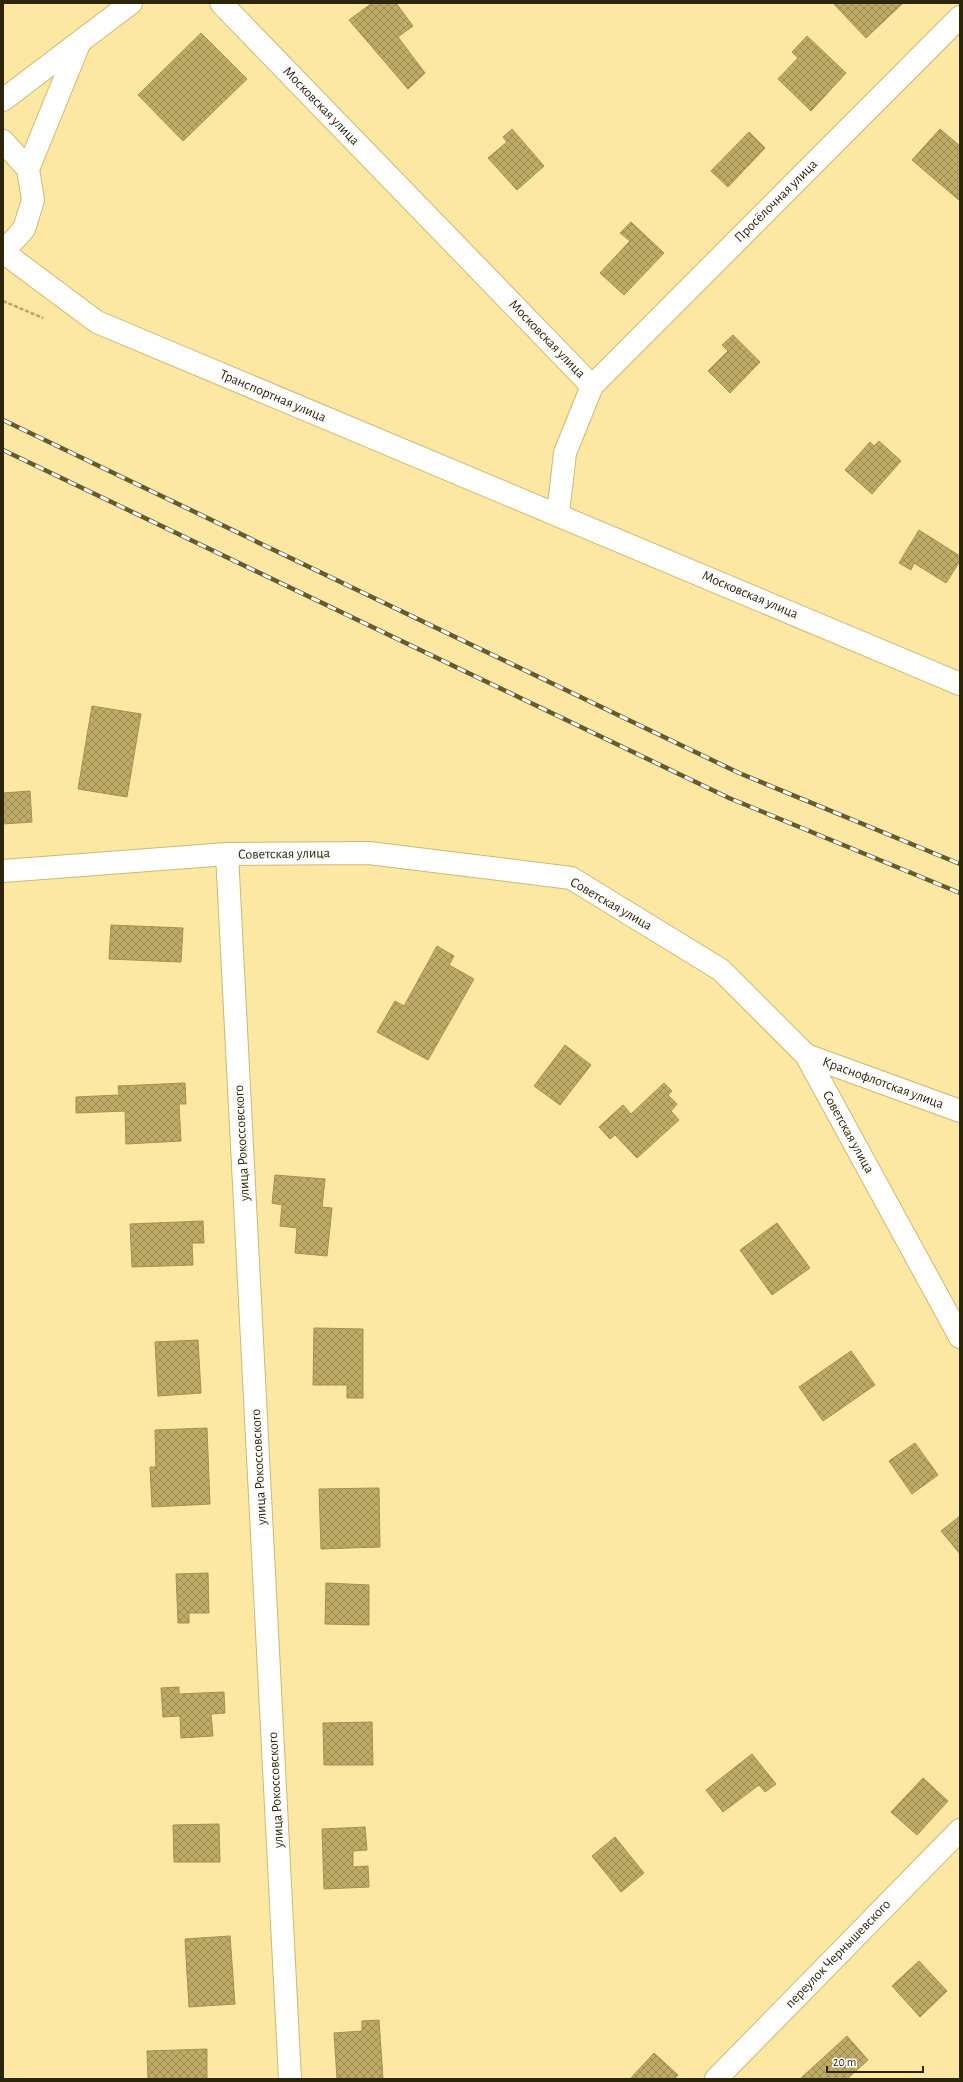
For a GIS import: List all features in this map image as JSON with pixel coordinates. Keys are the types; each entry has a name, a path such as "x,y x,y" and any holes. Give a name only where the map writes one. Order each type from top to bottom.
{"street":[{"path":"3,100 80,44 131,3"},
{"name":"Московская улица","path":"221,3 592,386 565,453 558,514 960,684"},
{"name":"Просёлочная улица","path":"592,386 960,17"},
{"path":"28,170 80,44"},
{"path":"3,141 28,170 33,200 24,229 3,252"},
{"name":"Транспортная улица","path":"3,252 97,322 558,514"},
{"name":"Советская улица","path":"3,871 227,854 369,853 571,878 721,970 806,1055 960,1337"},
{"name":"улица Рокоссовского","path":"227,854 290,2079"},
{"name":"Краснофлотская улица","path":"806,1055 960,1111"},
{"name":"переулок Чернышевского","path":"716,2079 960,1830"}],"building":[{"path":"372,3 396,3 413,26 398,37 425,73 408,89 349,20"},
{"path":"833,3 903,3 866,38"},
{"path":"201,33 247,79 183,141 138,95"},
{"path":"807,36 846,73 811,111 778,79 798,58 792,52"},
{"path":"512,129 544,166 517,190 488,158 507,142 503,137"},
{"path":"940,129 960,146 960,201 912,160"},
{"path":"749,132 765,148 728,187 711,171"},
{"path":"631,222 664,253 624,295 600,273 630,241 620,233"},
{"path":"733,335 760,362 730,393 708,371 728,351 722,345"},
{"path":"879,441 901,461 872,494 845,470 870,442 874,446"},
{"path":"919,530 960,556 960,561 946,583 914,563 911,570 899,563"},
{"path":"92,706 141,714 127,797 78,789"},
{"path":"30,791 32,822 3,824 3,793"},
{"path":"111,925 183,928 181,962 109,959"},
{"path":"437,946 454,956 449,965 474,979 428,1060 377,1032 395,1001 404,1006"},
{"path":"565,1045 591,1065 560,1105 534,1086"},
{"path":"185,1083 186,1104 179,1104 181,1141 126,1144 125,1111 76,1113 76,1097 119,1095 118,1086"},
{"path":"664,1083 672,1091 668,1095 677,1104 671,1111 679,1120 637,1158 615,1135 610,1139 599,1127 623,1105 631,1114"},
{"path":"275,1175 325,1179 322,1207 332,1208 327,1256 295,1253 297,1228 280,1226 282,1205 272,1203"},
{"path":"203,1221 204,1243 192,1243 193,1265 132,1267 130,1224"},
{"path":"777,1223 810,1268 772,1295 740,1250"},
{"path":"314,1328 363,1329 363,1398 347,1398 347,1385 313,1385"},
{"path":"198,1340 201,1393 158,1396 155,1342"},
{"path":"851,1351 875,1385 823,1421 799,1387"},
{"path":"207,1428 210,1504 152,1507 150,1467 156,1467 155,1430"},
{"path":"915,1443 938,1475 912,1494 889,1461"},
{"path":"379,1488 380,1547 321,1549 319,1489"},
{"path":"960,1516 960,1554 941,1531"},
{"path":"208,1573 209,1613 189,1613 189,1623 178,1623 176,1574"},
{"path":"326,1583 369,1585 369,1625 325,1624"},
{"path":"179,1687 179,1694 224,1692 225,1713 211,1714 213,1736 181,1738 180,1716 163,1717 161,1688"},
{"path":"372,1722 373,1765 324,1765 323,1723"},
{"path":"752,1754 776,1784 765,1792 759,1785 723,1812 706,1790"},
{"path":"923,1778 948,1801 917,1835 891,1812"},
{"path":"219,1824 220,1862 174,1862 173,1825"},
{"path":"365,1827 367,1850 353,1851 353,1867 368,1866 369,1887 324,1889 322,1829"},
{"path":"615,1837 644,1873 621,1892 592,1856"},
{"path":"230,1936 235,2004 189,2007 185,1939"},
{"path":"919,1961 947,1991 920,2017 892,1986"},
{"path":"379,2020 383,2079 337,2079 334,2033 362,2031 362,2021"},
{"path":"847,2036 868,2060 847,2079 800,2079"},
{"path":"207,2049 207,2079 148,2079 147,2051"},
{"path":"654,2053 678,2075 674,2079 630,2079"}],"railway":[{"path":"3,420 739,773 960,864"},
{"path":"3,450 729,798 960,893"}]}
